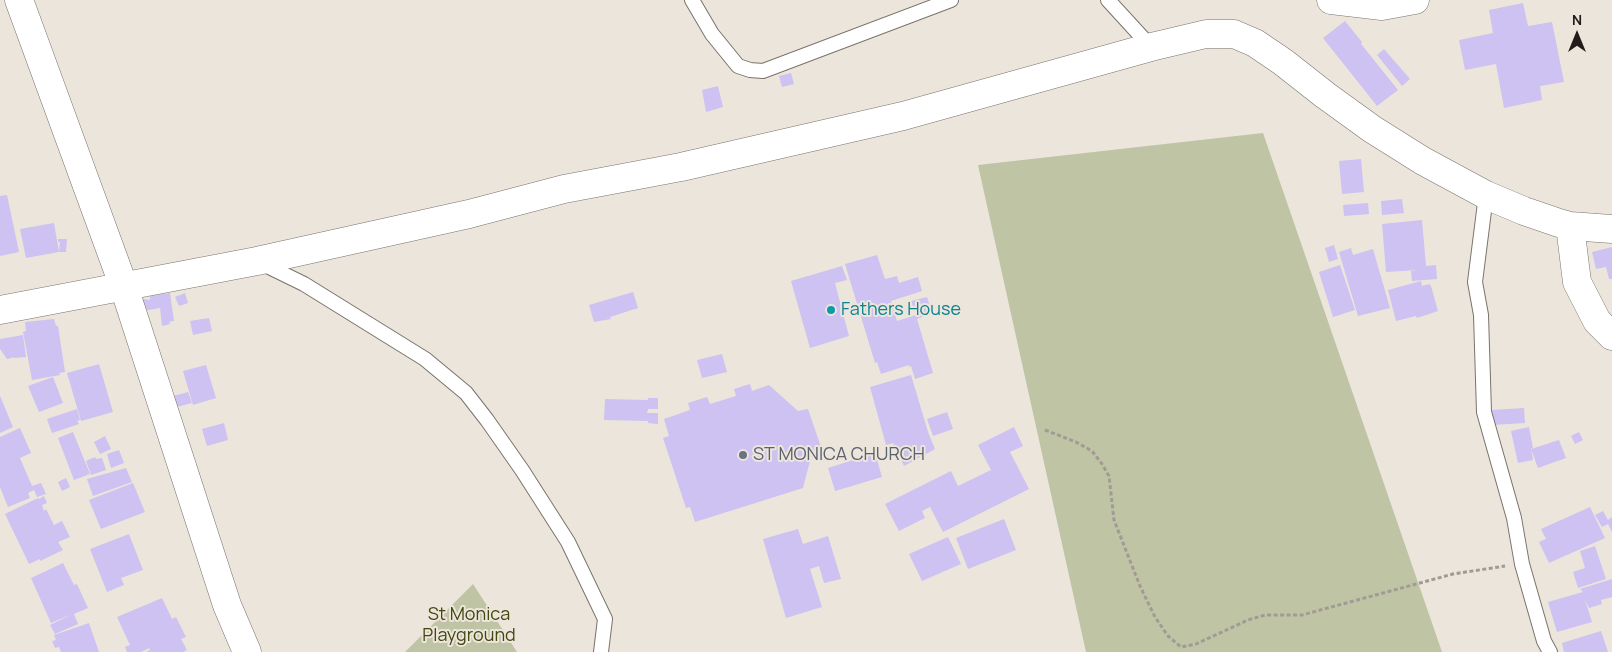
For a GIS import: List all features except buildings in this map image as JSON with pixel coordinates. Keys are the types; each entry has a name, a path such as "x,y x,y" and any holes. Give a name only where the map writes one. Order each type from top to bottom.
{"street":[{"path":"19,0 124,288 227,605 247,652"},
{"path":"1331,0 1382,6 1415,0"},
{"path":"0,310 124,288 257,261 469,214 564,189 681,167 903,116 1151,47 1206,34 1234,34 1255,43 1394,143 1486,195 1524,212 1570,226 1612,229"},
{"path":"1570,226 1577,282 1597,321 1612,336"}],"lane":[{"path":"692,0 712,34 738,66 750,70 763,71 951,0"},
{"path":"1108,0 1151,47"},
{"path":"1486,195 1475,282 1481,315 1484,412 1514,518 1522,564 1544,641 1550,652"},
{"path":"257,261 304,284 425,359 466,393 522,470 568,542 604,619 601,652"}],"path":[{"path":"1045,430 1076,442 1092,451 1102,464 1109,476 1114,520 1140,586 1155,617 1168,636 1181,647 1196,644 1248,620 1265,615 1302,615 1453,574 1522,564"}],"green space":[{"path":"1263,133 1442,652 1086,652 978,165"},
{"name":"St Monica Playground","path":"473,584 517,652 405,652"}],"place":[{"name":"Fathers House","path":"831,310"},
{"name":"ST MONICA CHURCH","path":"743,455"}]}
